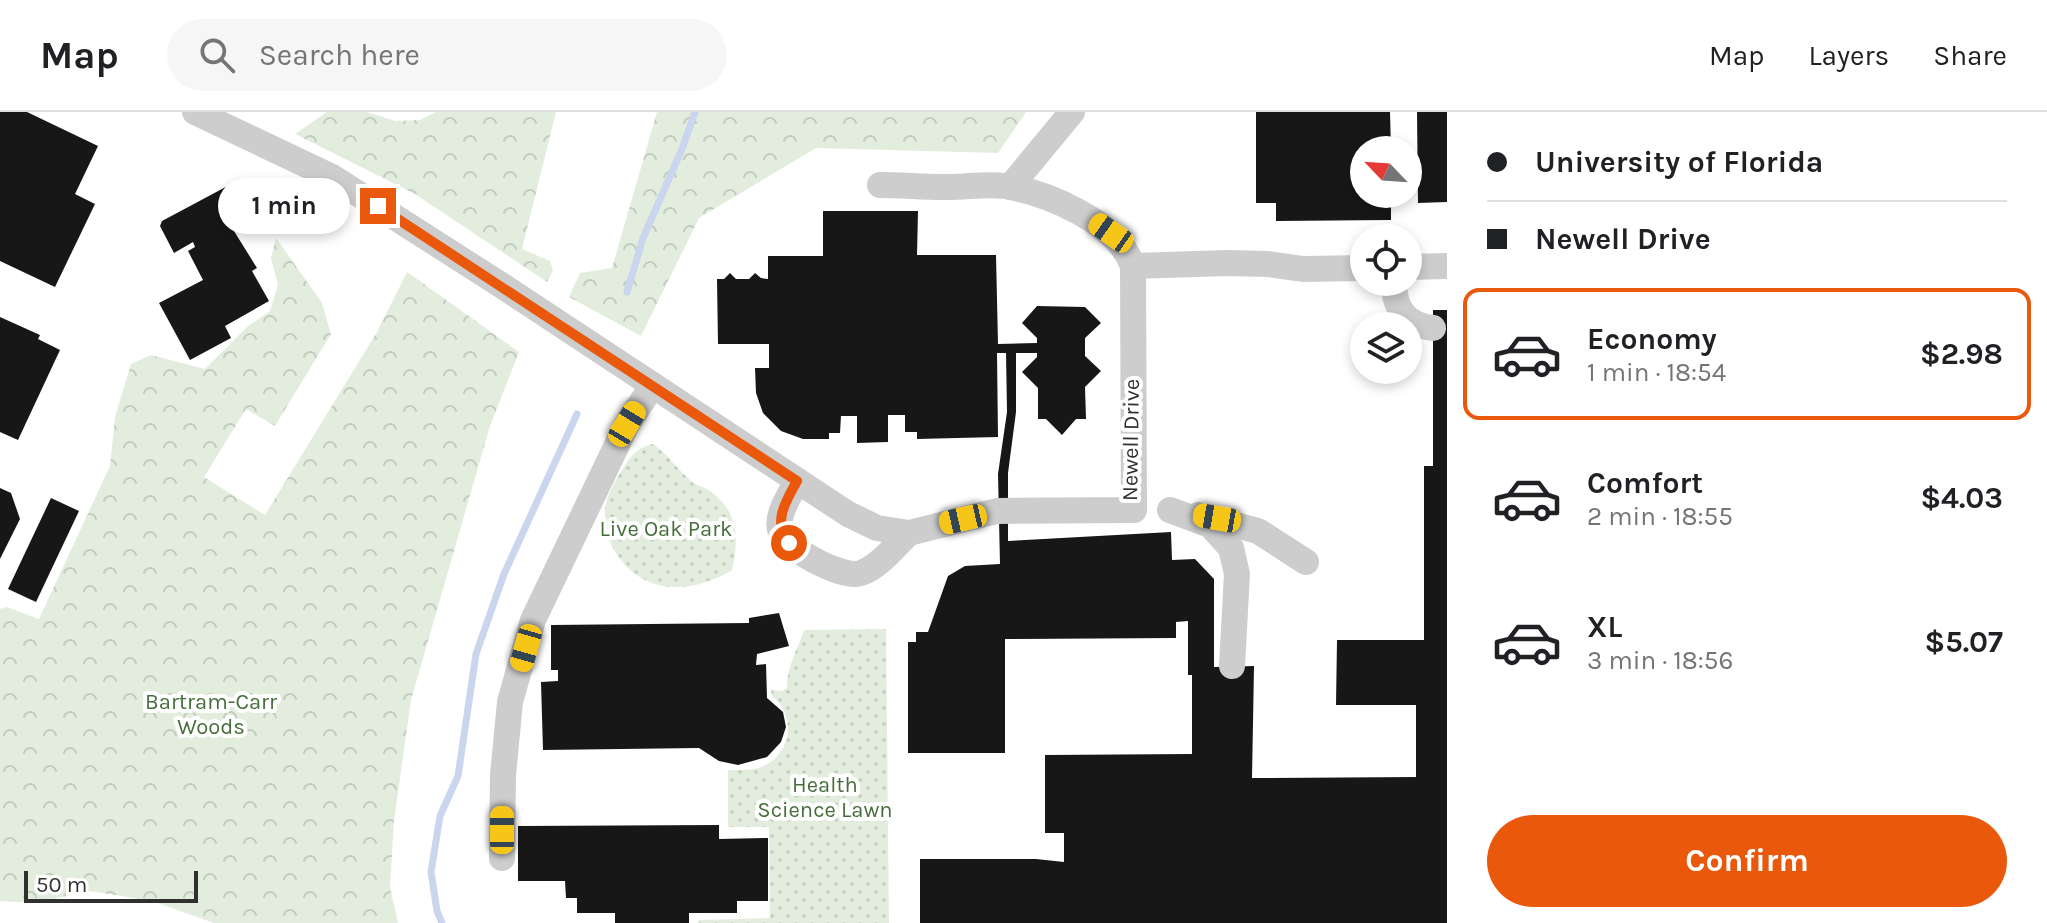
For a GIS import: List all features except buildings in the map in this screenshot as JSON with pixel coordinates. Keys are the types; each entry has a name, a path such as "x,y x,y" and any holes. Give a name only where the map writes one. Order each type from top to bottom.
{"street":[{"name":"Newell Drive","path":"195,112 332,177 848,514 877,528 909,533 997,511 1134,510 1133,266"},
{"path":"1010,187 1072,112"},
{"path":"880,185 1010,187 1045,197 1111,233 1129,254 1133,266 1228,263 1303,269 1350,268"},
{"path":"1422,267 1447,266"},
{"path":"1394,296 1401,313 1417,326 1433,328"},
{"path":"502,858 503,775 510,702 533,620 627,424 653,385"},
{"path":"797,481 784,507 781,533 789,543 833,571 848,575 862,573 909,533"},
{"path":"1134,510 1170,510 1217,518 1258,531 1306,562"},
{"path":"1170,510 1210,525 1231,548 1237,574 1232,666"}],"green space":[{"path":"327,112 367,112 395,121 420,120 436,112 556,112 522,249 550,261 553,270 547,282 415,194 295,134"},
{"path":"657,112 1026,112 998,153 816,148 699,218 641,336 569,297 580,273 612,268"},
{"name":"Bartram-Carr Woods","path":"276,238 322,303 331,334 275,426 246,409 204,477 265,515 377,332 407,272 519,352 490,426 411,700 394,821 390,887 398,923 214,923 152,901 90,891 35,903 0,901 0,609 7,607 39,619 110,466 115,417 131,364 151,355 205,369 247,327 270,311 278,285 271,258"},
{"name":"Live Oak Park","path":"653,444 691,481 710,491 727,508 736,537 732,570 697,585 659,585 634,573 615,551 605,524 607,499 631,457 638,450"},
{"name":"Health Science Lawn","path":"886,629 889,923 698,923 698,920 770,918 769,827 728,827 728,770 761,767 782,750 788,732 787,722 785,712 771,690 787,688 790,666 804,630"}],"waterway":[{"path":"627,292 643,238 695,112"},
{"path":"442,923 431,872 440,816 458,776 476,654 504,574 577,414"}],"route":[{"path":"378,206 797,481 780,522 781,533 789,543"}]}
